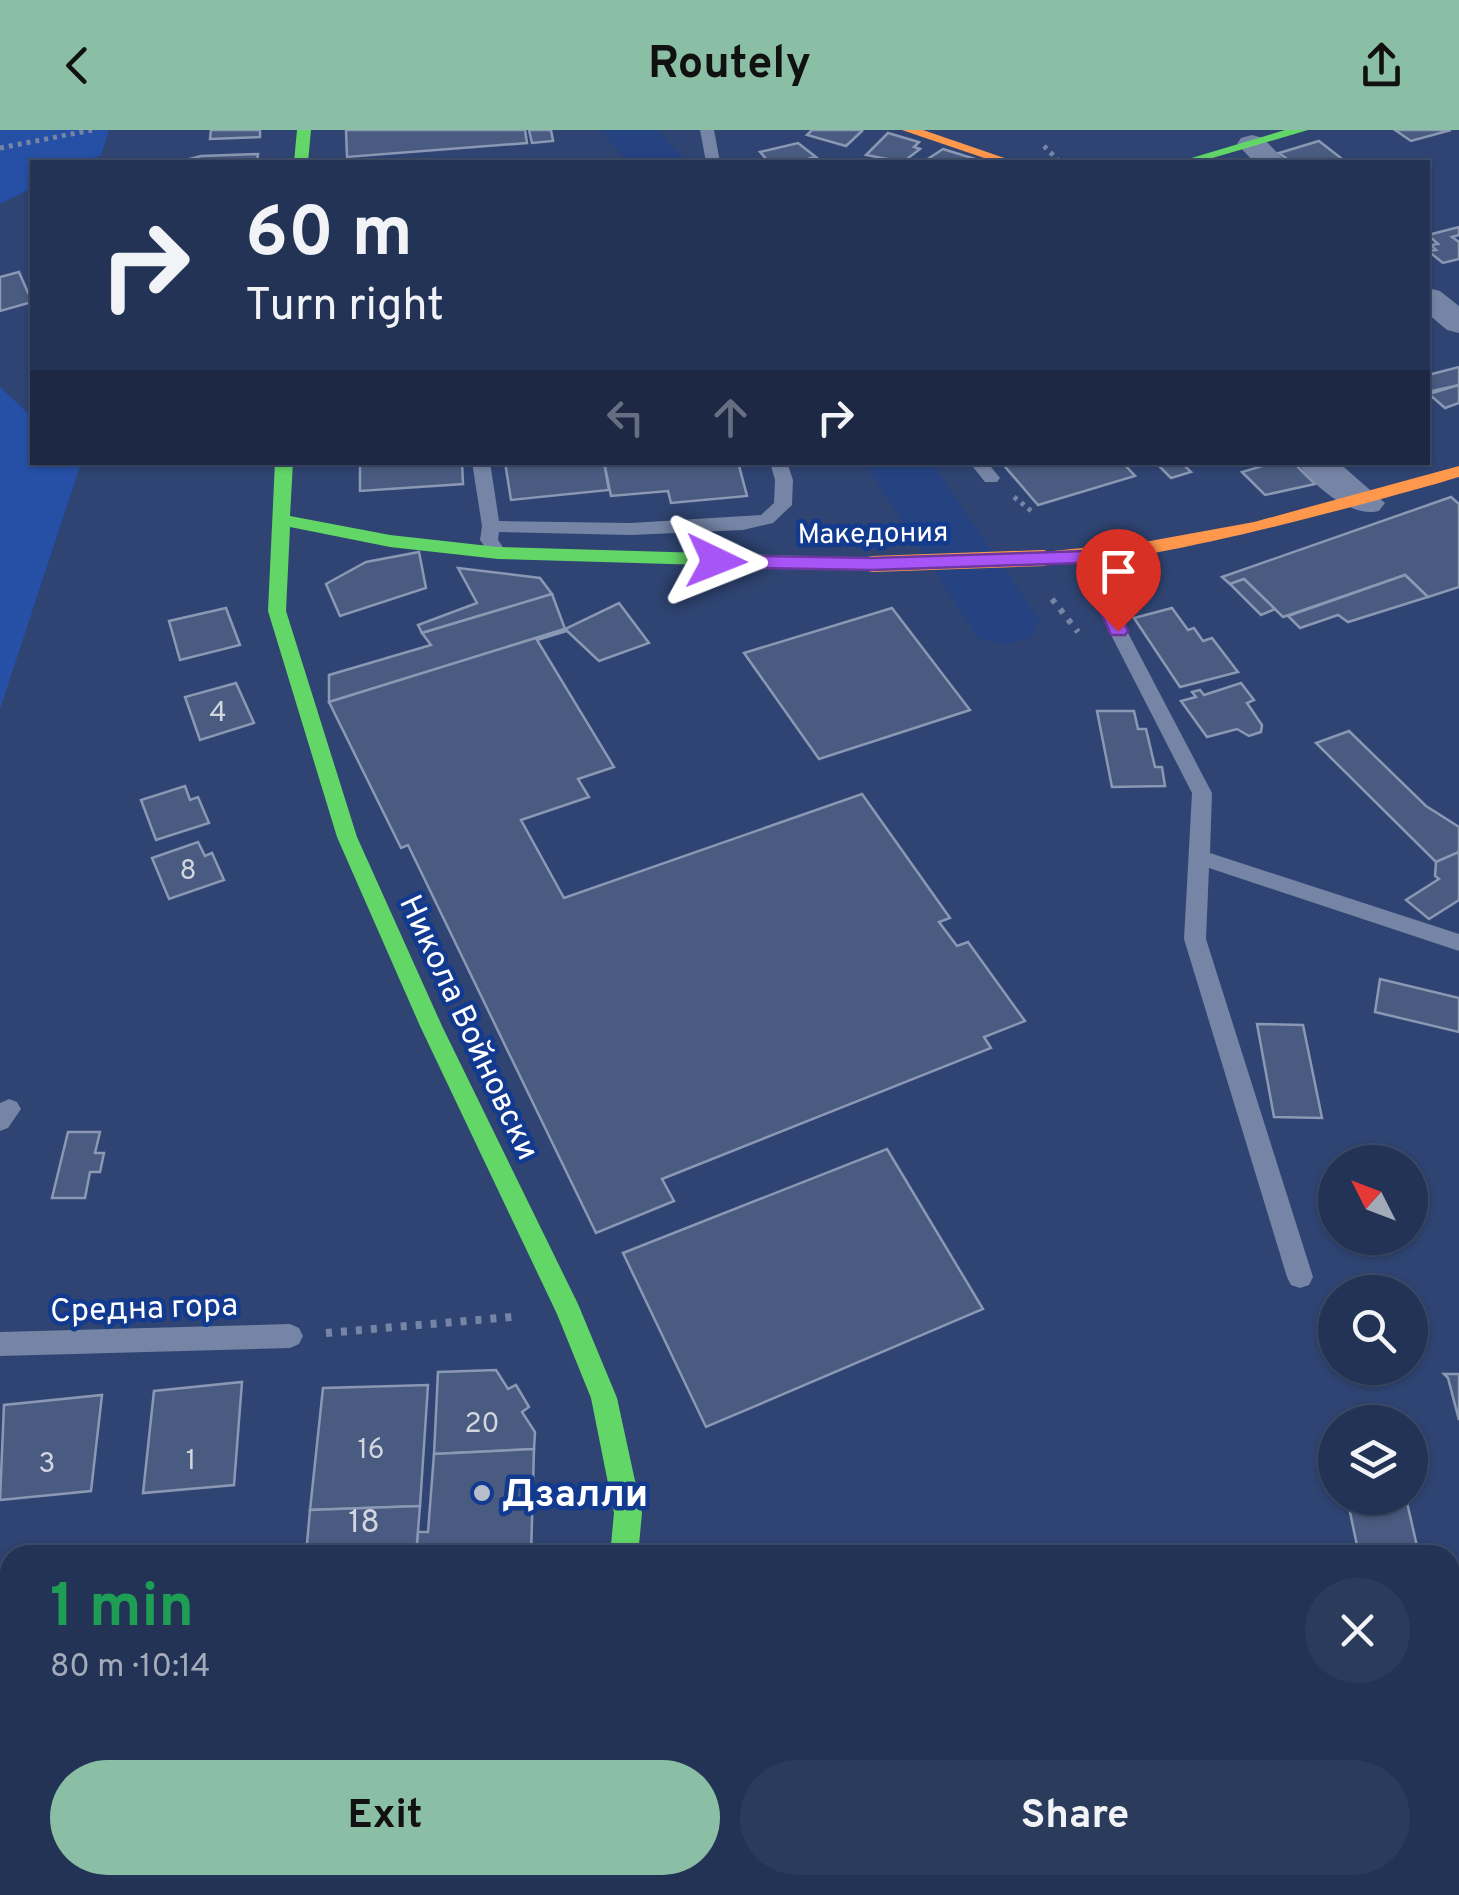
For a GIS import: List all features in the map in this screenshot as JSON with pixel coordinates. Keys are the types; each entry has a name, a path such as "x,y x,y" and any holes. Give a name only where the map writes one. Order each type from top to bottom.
{"street":[{"path":"302,160 304,130"},
{"path":"909,130 1003,160"},
{"path":"1194,160 1301,130"},
{"path":"1430,300 1459,323"},
{"name":"Никола Войновски","path":"284,465 276,611 348,837 431,1026 569,1312 604,1398 628,1513 625,1545"},
{"path":"1319,465 1366,502"},
{"name":"Македония","path":"280,520 390,541 498,553 872,564 1042,558 1184,544 1366,502 1459,471"}],"lane":[{"path":"708,130 713,160"},
{"path":"481,465 491,526 489,540 498,553"},
{"path":"491,526 631,529 743,524 767,519 783,505 784,480 779,465"},
{"path":"980,465 991,478"},
{"path":"1086,556 1118,631 1202,793 1194,939 1300,1277"},
{"path":"1199,856 1459,943"},
{"name":"Средна гора","path":"0,1344 290,1336"}],"path":[{"path":"0,148 92,130"},
{"path":"290,1336 569,1312"}],"shaded area":[{"path":"0,130 109,130 101,155 90,160 30,160 30,189 0,204"},
{"path":"0,387 30,415 30,465 80,465 0,709"}],"building":[{"path":"211,130 260,130 260,137 210,139"},
{"path":"346,130 525,130 527,143 347,157"},
{"path":"529,130 551,130 553,141 532,143"},
{"path":"812,130 862,131 846,146 807,135"},
{"path":"1395,130 1451,130 1411,141"},
{"path":"888,133 919,142 914,147 920,149 906,160 866,155"},
{"path":"1319,141 1343,160 1288,160 1279,153"},
{"path":"798,143 816,157 767,160 760,152"},
{"path":"943,149 975,159 974,160 926,160"},
{"path":"258,154 257,160 186,160"},
{"path":"1459,227 1459,235 1452,237 1459,242 1459,259 1443,263 1430,253 1436,250 1431,245 1438,244 1430,234"},
{"path":"19,272 30,303 0,311 0,277"},
{"path":"1459,367 1459,385 1430,392 1430,374"},
{"path":"1459,385 1459,403 1445,408 1430,394"},
{"path":"360,465 462,465 463,484 360,491"},
{"path":"505,465 605,465 609,490 511,500"},
{"path":"605,465 739,465 747,496 671,503 668,491 611,496"},
{"path":"1004,465 1125,465 1135,476 1038,505"},
{"path":"1158,465 1184,465 1191,472 1171,478"},
{"path":"1266,465 1296,465 1315,484 1265,495 1242,472"},
{"path":"1451,497 1459,504 1459,587 1428,597 1405,575 1283,617 1244,579 1230,584 1222,577"},
{"path":"419,552 426,588 340,616 326,584 366,562"},
{"path":"458,568 540,578 552,594 422,633 418,625 477,603"},
{"path":"1405,575 1428,597 1348,622 1338,615 1300,628 1288,616"},
{"path":"1244,579 1275,609 1261,615 1230,584"},
{"path":"552,594 565,629 329,702 329,675 431,645 422,633"},
{"path":"619,603 649,643 599,661 565,629"},
{"path":"226,608 240,645 180,660 169,621"},
{"path":"892,608 970,710 819,759 744,653"},
{"path":"1172,608 1188,630 1194,628 1203,641 1212,638 1238,672 1180,687 1134,618"},
{"path":"565,629 537,640 614,767 578,779 589,797 521,820 564,898 862,794 950,918 939,922 957,946 968,942 1025,1021 984,1037 991,1048 662,1179 674,1201 596,1233 408,845 401,848 329,702"},
{"path":"236,683 254,723 200,740 185,697"},
{"path":"1241,683 1254,700 1247,703 1262,725 1261,732 1249,736 1237,729 1207,737 1181,701 1196,697 1192,692 1200,690 1204,695"},
{"path":"1097,711 1134,711 1138,729 1146,729 1155,767 1162,767 1165,786 1112,787"},
{"path":"1349,731 1426,806 1459,827 1459,852 1436,862 1316,743"},
{"path":"185,786 190,800 198,797 209,823 156,840 141,800"},
{"path":"198,842 205,856 212,853 224,880 169,899 152,858"},
{"path":"1459,852 1459,900 1429,919 1406,900 1439,879 1435,876 1436,862"},
{"path":"1380,979 1459,998 1459,1032 1375,1012"},
{"path":"1257,1024 1303,1025 1322,1118 1274,1117"},
{"path":"68,1132 100,1132 95,1153 104,1153 100,1172 90,1172 85,1198 52,1198"},
{"path":"887,1149 983,1309 706,1427 623,1253"},
{"path":"496,1370 508,1389 516,1385 529,1407 522,1412 535,1432 534,1449 434,1454 438,1372"},
{"path":"1444,1374 1459,1374 1459,1420 1448,1378"},
{"path":"242,1382 234,1485 143,1493 154,1391"},
{"path":"428,1385 420,1506 310,1510 323,1388"},
{"path":"102,1395 91,1491 0,1500 4,1405"},
{"name":"Дзалли","path":"534,1449 531,1545 417,1545 418,1532 428,1532 434,1454"},
{"path":"420,1506 417,1545 307,1545 310,1510"},
{"path":"1351,1515 1410,1515 1417,1545 1357,1545"}],"waterway":[{"path":"627,130 656,160"},
{"path":"899,465 1004,621"}],"traffic: fast":[{"path":"301,160 304,130"},
{"path":"1192,160 1301,130"},
{"path":"284,465 277,611 347,837 431,1026 569,1312 604,1398 628,1513 625,1545"},
{"path":"280,520 390,541 498,553 872,564"}],"traffic: slow":[{"path":"909,130 1003,160"},
{"path":"1043,558 1150,547 1254,528 1459,471"},
{"path":"872,564 1043,558"}],"place":[{"name":"Дзалли","path":"482,1493"}],"route":[{"path":"716,561 872,564 1086,556 1118,631"}]}
